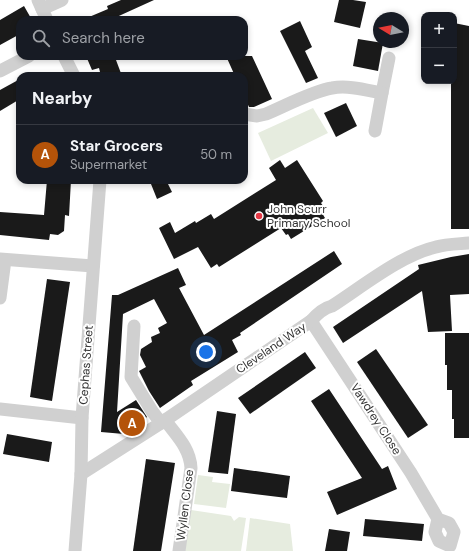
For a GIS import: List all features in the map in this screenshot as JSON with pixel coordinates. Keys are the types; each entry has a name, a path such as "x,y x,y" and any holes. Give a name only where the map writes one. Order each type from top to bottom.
{"street":[{"path":"42,10 62,0"},
{"path":"375,131 389,58"},
{"path":"0,71 21,60"},
{"path":"66,60 72,72"},
{"path":"248,115 257,116 266,114 318,92 333,88 350,88 382,94"},
{"name":"Cephas Street","path":"75,551 81,474 82,418 100,184"},
{"name":"Cleveland Way","path":"81,474 163,421 311,321 317,314 327,307 332,306 406,258 434,247 469,243"},
{"path":"0,298 2,260 93,266"},
{"name":"Vawdrey Close","path":"311,321 414,478 438,519"},
{"name":"Wyllen Close","path":"134,326 131,377 152,411 163,421 187,450 190,459 191,468 180,551"},
{"path":"0,409 82,418"}],"shaded area":[{"path":"313,108 328,133 271,161 258,133"},
{"path":"198,475 213,477 212,482 230,484 226,508 194,504"},
{"path":"191,510 231,516 234,521 239,517 246,518 241,551 185,551"},
{"path":"250,518 290,524 293,551 246,551"}],"building":[{"path":"121,0 154,0 119,16 91,16 108,9 107,6"},
{"path":"339,0 366,2 360,28 334,22"},
{"path":"24,6 30,16 16,16 16,36 0,45 0,20"},
{"path":"300,21 312,47 305,51 318,78 306,83 280,31"},
{"path":"457,24 469,26 469,229 451,229 451,84 457,84"},
{"path":"358,39 373,41 373,48 382,48 378,71 353,66"},
{"path":"248,56 252,56 272,99 254,107 249,107 248,72 233,72 228,60 248,60"},
{"path":"88,60 116,60 120,72 100,72 99,68 92,70"},
{"path":"16,81 16,101 0,111 0,90"},
{"path":"346,103 357,126 336,137 324,113"},
{"path":"280,160 285,168 297,160 323,201 321,203 326,210 322,213 325,218 291,239 281,228 219,267 217,264 211,268 198,247 174,259 159,228 170,222 175,233 195,221 196,223 211,214 214,219 276,180 269,168"},
{"path":"47,184 71,184 69,216 65,215 64,231 58,235 50,234 49,240 0,235 0,212 44,215"},
{"path":"151,184 168,184 172,192 157,199"},
{"path":"334,251 342,264 240,333 241,335 232,340 238,352 191,381 193,385 160,408 139,371 146,367 140,355 141,349 152,342 151,337 160,333 158,328 167,323 154,299 123,314 117,412 136,400 147,417 124,434 101,432 112,295 118,295 178,268 186,285 179,288 204,335"},
{"path":"469,254 469,294 450,295 452,331 428,332 422,291 343,343 333,327 419,269 418,265"},
{"path":"47,279 70,282 52,401 30,397"},
{"path":"445,333 469,333 469,438 454,438 454,419 452,419 452,390 447,390"},
{"path":"376,349 428,425 408,438 357,362"},
{"path":"305,352 316,368 250,414 238,398"},
{"path":"329,389 382,469 388,466 397,489 337,515 327,492 362,478 311,401"},
{"path":"217,411 236,414 228,474 208,472"},
{"path":"7,434 52,442 49,462 3,454"},
{"path":"146,459 175,463 161,551 133,551"},
{"path":"234,468 290,476 287,498 231,491"},
{"path":"365,519 424,524 422,541 363,536"},
{"path":"329,529 350,532 347,551 325,551"}],"place":[{"name":"John Scurr Primary School","path":"259,216"},
{"name":"Star Grocers","path":"132,423"}]}
